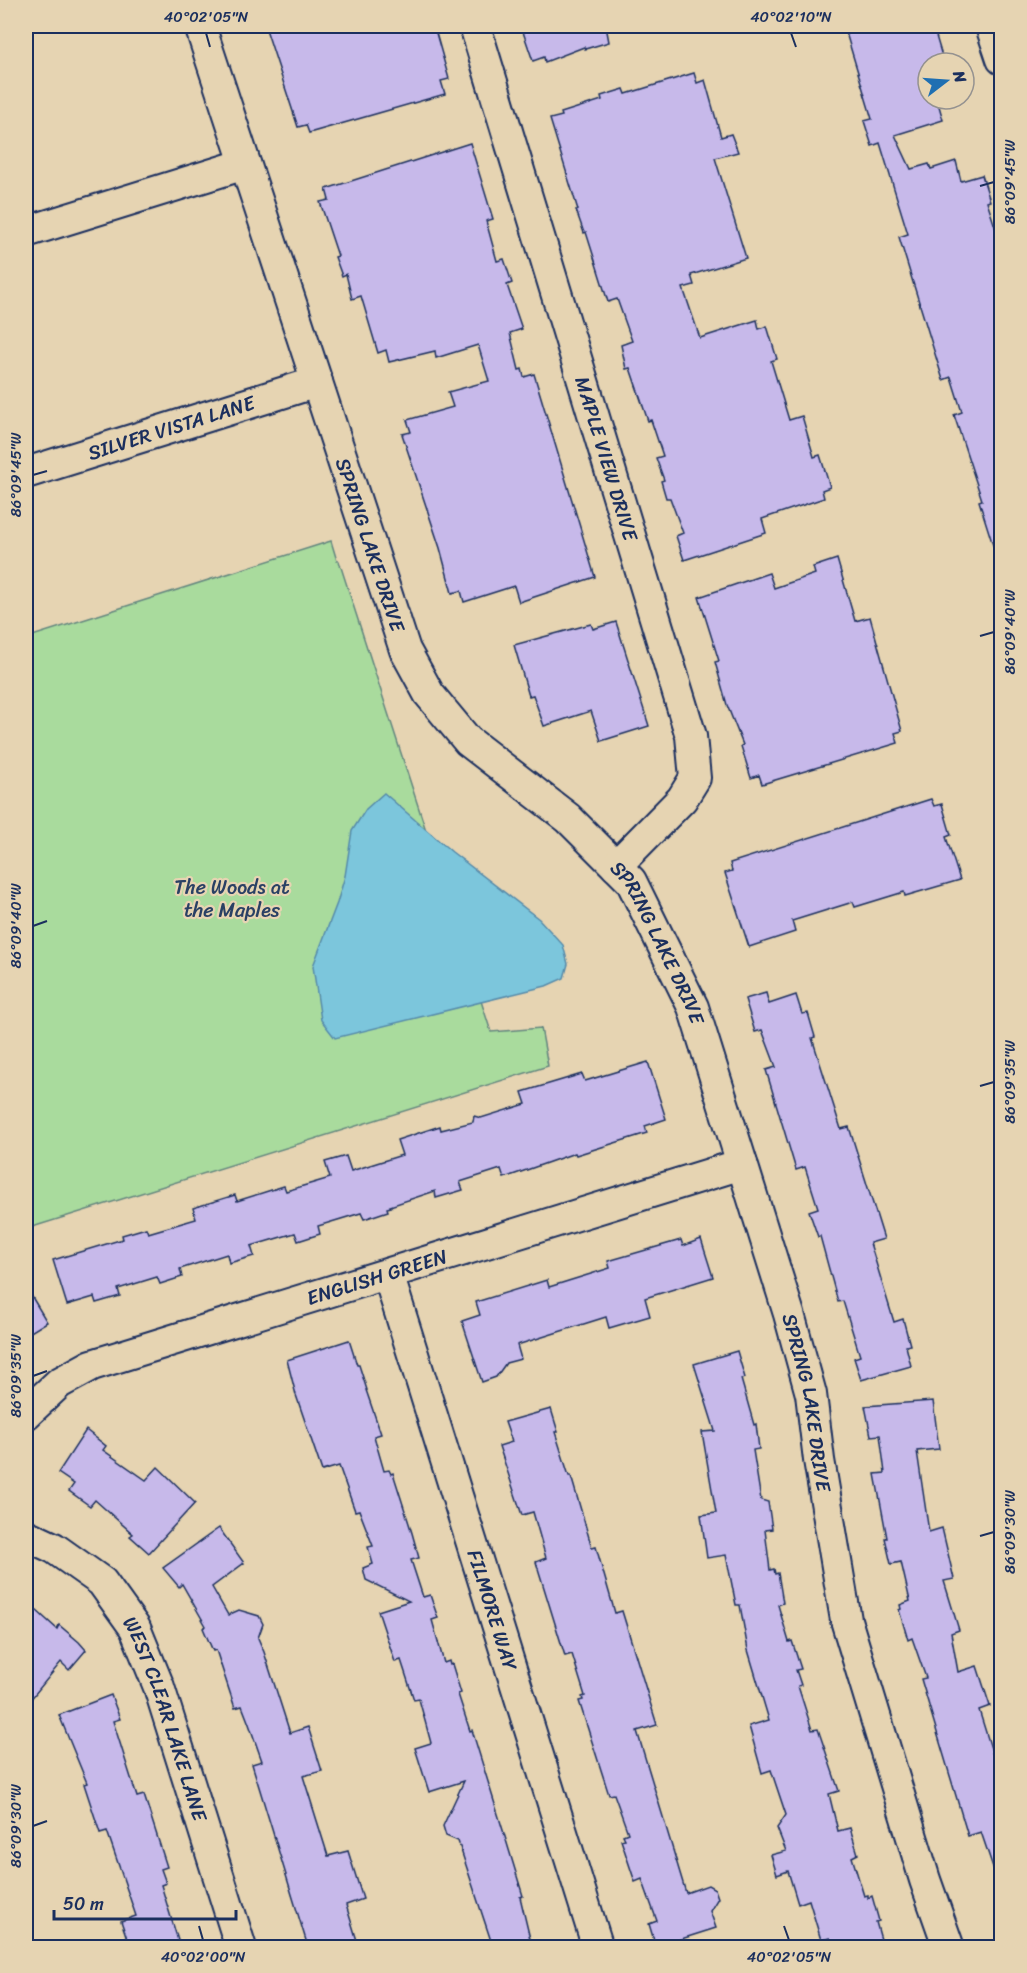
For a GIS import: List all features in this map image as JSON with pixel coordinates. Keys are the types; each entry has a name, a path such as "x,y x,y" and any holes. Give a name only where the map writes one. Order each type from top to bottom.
{"street":[{"name":"SPRING LAKE DRIVE","path":"200,26 405,650 429,694 468,741 568,818 631,881 693,1007 789,1314 811,1394 819,1460 846,1620 925,1880 949,1947"},
{"name":"MAPLE VIEW DRIVE","path":"476,26 691,736 694,778 682,800 616,866"},
{"path":"991,26 1002,59"},
{"path":"26,232 245,164"},
{"name":"SILVER VISTA LANE","path":"26,473 317,382"},
{"name":"ENGLISH GREEN","path":"26,1414 59,1383 92,1365 742,1164"},
{"name":"FILMORE WAY","path":"388,1274 598,1947"},
{"name":"WEST CLEAR LAKE LANE","path":"26,1535 54,1548 102,1582 135,1628 159,1687 241,1947"}],"green space":[{"name":"The Woods at the Maples","path":"331,541 491,1032 541,1028 548,1066 26,1229 26,638"}],"water":[{"path":"384,793 452,852 539,919 563,945 568,964 564,978 546,986 335,1038 321,1020 313,966 345,876 352,831 366,809"}],"building":[{"path":"265,26 434,26 449,79 441,81 445,94 309,133 306,125 298,127"},
{"path":"521,26 606,26 609,42 585,49 584,47 545,62 544,57 533,61"},
{"path":"844,26 933,26 940,51 916,51 916,111 940,111 943,120 895,135 911,169 929,164 931,169 956,161 961,181 982,175 990,201 987,202 1002,248 1002,557 997,558 979,501 982,500 954,415 962,412 951,377 943,380 899,237 908,234 880,143 872,146 864,121 872,119"},
{"path":"694,73 697,83 705,80 721,137 731,134 738,152 715,158 746,258 691,275 694,285 683,288 700,338 757,320 759,329 767,326 777,359 771,361 789,420 802,416 814,457 820,455 830,487 822,490 824,498 762,519 766,533 684,560 676,536 683,533 670,498 666,498 661,481 664,480 656,458 663,456 630,368 626,369 621,345 632,341 617,299 608,302 586,232 584,233 576,210 578,210 550,119 562,116 561,113 602,100 601,96 624,89 626,94"},
{"path":"470,143 493,219 486,221 497,261 504,259 512,283 507,285 522,329 510,333 519,370 522,369 524,377 534,374 595,577 519,602 514,586 464,602 461,591 452,593 440,548 402,434 411,432 407,420 453,407 448,392 489,381 478,345 436,358 435,351 389,362 386,350 378,353 361,296 352,299 346,274 342,276 335,257 338,256 320,202 329,200 326,189"},
{"path":"837,559 855,621 870,617 902,731 895,733 898,743 762,784 759,775 751,778 741,746 743,745 727,705 715,662 719,661 699,597 769,573 774,588 815,574 813,567"},
{"path":"616,622 649,726 601,741 591,711 544,726 533,695 529,696 514,645 591,624 593,629"},
{"path":"931,799 934,806 942,804 951,835 946,837 960,880 905,896 904,892 855,907 853,902 792,921 795,932 749,947 725,873 732,871 730,863"},
{"path":"766,993 769,1004 796,995 802,1014 808,1013 815,1037 812,1038 841,1129 849,1127 884,1239 870,1243 894,1322 903,1319 910,1345 906,1346 911,1366 861,1380 854,1358 860,1356 843,1301 838,1302 820,1236 818,1237 809,1211 818,1208 805,1167 796,1170 766,1070 776,1067 762,1030 755,1032 745,999"},
{"path":"648,1062 666,1119 645,1126 647,1133 576,1155 575,1153 504,1178 501,1169 460,1182 463,1190 436,1198 435,1191 390,1206 387,1208 388,1211 364,1219 361,1213 318,1226 320,1234 298,1241 295,1233 251,1246 254,1256 229,1263 227,1254 180,1269 182,1277 160,1284 157,1277 118,1289 120,1296 96,1303 94,1297 67,1305 53,1260 123,1239 122,1235 146,1228 148,1233 196,1219 193,1208 235,1195 237,1201 284,1186 286,1191 330,1178 325,1162 346,1156 351,1171 402,1155 397,1140 440,1126 441,1130 473,1122 474,1116 481,1118 526,1104 522,1092 582,1074 585,1081"},
{"path":"701,1239 713,1277 645,1298 650,1316 609,1328 606,1317 517,1345 521,1359 506,1363 496,1377 482,1382 462,1321 480,1315 476,1302 547,1280 549,1287 610,1268 608,1261 681,1240 683,1246"},
{"path":"26,1287 47,1322 26,1335"},
{"path":"349,1340 381,1434 374,1436 384,1471 389,1470 391,1474 393,1473 412,1533 419,1558 411,1560 423,1597 430,1595 438,1618 432,1620 444,1663 449,1661 450,1665 452,1664 461,1693 458,1694 470,1731 472,1730 523,1896 520,1897 532,1947 493,1947 458,1841 446,1836 443,1826 464,1781 429,1792 415,1748 431,1743 419,1699 414,1700 401,1660 395,1662 378,1611 409,1601 366,1580 363,1568 373,1564 368,1547 373,1546 359,1510 355,1511 339,1466 322,1471 296,1395 287,1360"},
{"path":"737,1351 745,1378 741,1379 754,1425 756,1424 759,1449 753,1450 761,1500 768,1502 772,1529 765,1530 770,1570 774,1569 775,1574 778,1573 783,1603 778,1605 789,1642 792,1641 801,1669 796,1670 801,1685 798,1686 812,1730 818,1729 839,1791 829,1794 838,1831 850,1828 858,1854 852,1857 864,1896 868,1895 868,1898 872,1896 879,1921 876,1922 881,1947 833,1947 830,1938 821,1940 809,1900 798,1904 788,1871 777,1875 771,1855 786,1851 777,1828 786,1815 771,1770 762,1773 749,1726 769,1720 748,1650 740,1605 736,1605 726,1555 707,1558 701,1515 716,1513 702,1432 715,1431 694,1364"},
{"path":"933,1401 939,1449 917,1451 929,1532 942,1528 954,1579 944,1581 959,1630 951,1633 958,1672 977,1666 990,1706 979,1710 1002,1784 1002,1882 998,1882 981,1832 968,1836 921,1679 926,1678 912,1638 908,1640 899,1610 900,1605 910,1601 901,1562 891,1564 885,1538 887,1538 875,1474 885,1473 880,1435 871,1436 865,1406"},
{"path":"551,1409 558,1432 555,1432 569,1476 571,1476 592,1548 596,1547 615,1613 622,1611 657,1725 637,1731 686,1893 708,1885 715,1889 718,1898 710,1911 716,1928 656,1947 649,1924 657,1921 642,1879 635,1882 621,1840 625,1839 623,1835 628,1833 614,1794 609,1795 579,1701 585,1696 572,1654 565,1656 536,1562 546,1558 533,1512 522,1515 499,1446 512,1442 505,1422"},
{"path":"86,1430 106,1446 103,1450 146,1480 158,1467 195,1503 149,1553 130,1536 133,1534 95,1500 90,1506 69,1491 74,1484 58,1473"},
{"path":"219,1528 244,1563 212,1587 228,1615 239,1610 259,1616 263,1624 258,1638 290,1733 308,1727 322,1771 303,1776 328,1856 348,1851 363,1899 346,1905 359,1947 308,1947 252,1764 262,1761 249,1724 242,1706 235,1708 216,1650 213,1651 203,1628 206,1626 182,1584 179,1587 163,1568"},
{"path":"36,1610 57,1629 59,1625 86,1650 69,1670 61,1662 26,1705 26,1622"},
{"path":"111,1695 120,1719 113,1721 137,1797 144,1795 167,1867 161,1869 166,1883 161,1885 180,1947 130,1947 121,1921 136,1916 107,1831 100,1833 84,1784 87,1783 59,1715"}]}
